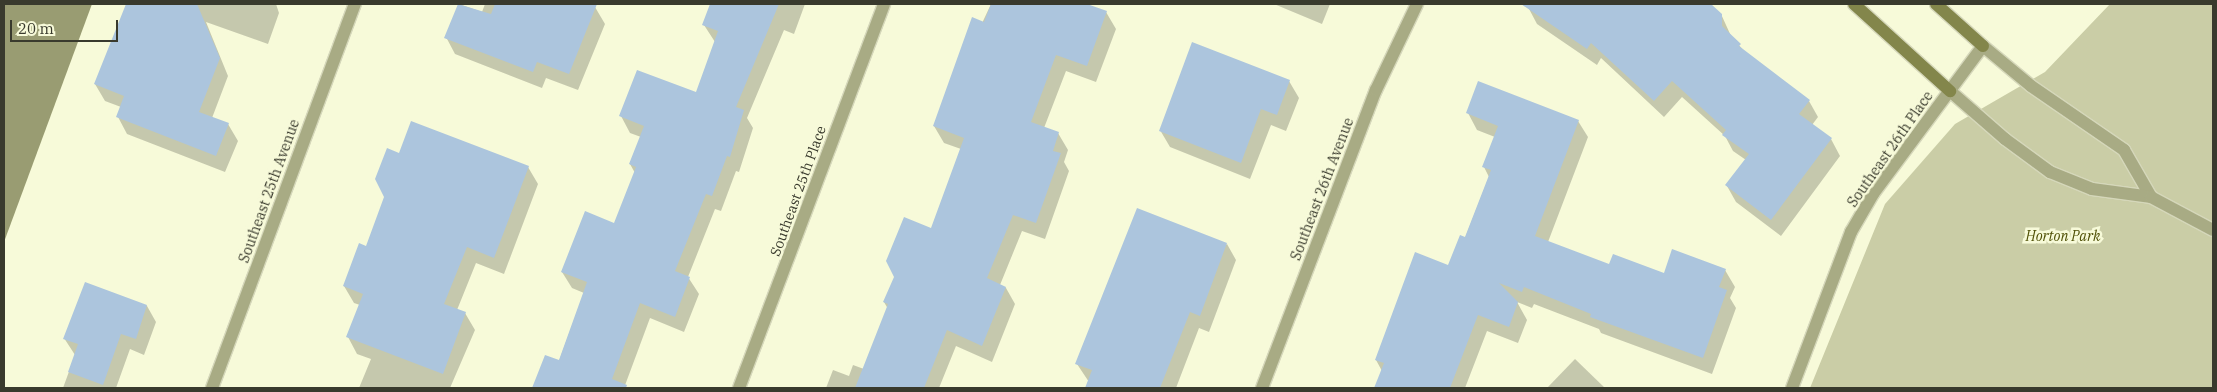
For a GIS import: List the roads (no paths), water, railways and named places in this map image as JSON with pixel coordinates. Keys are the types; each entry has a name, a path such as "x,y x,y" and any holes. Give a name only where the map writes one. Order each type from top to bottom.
{"street":[{"name":"Southeast 25th Avenue","path":"212,388 355,4"},
{"name":"Southeast 25th Place","path":"739,388 884,4"},
{"name":"Southeast 26th Avenue","path":"1262,388 1376,90 1417,4"},
{"path":"1854,4 1950,91 2005,138 2050,172 2092,189 2151,197 2213,230"},
{"path":"1936,4 2031,86 2124,150 2151,197"},
{"name":"Southeast 26th Place","path":"1792,388 1852,232 1873,194 1983,46"}],"park label":[{"name":"Horton Park","path":"2063,236"}]}
